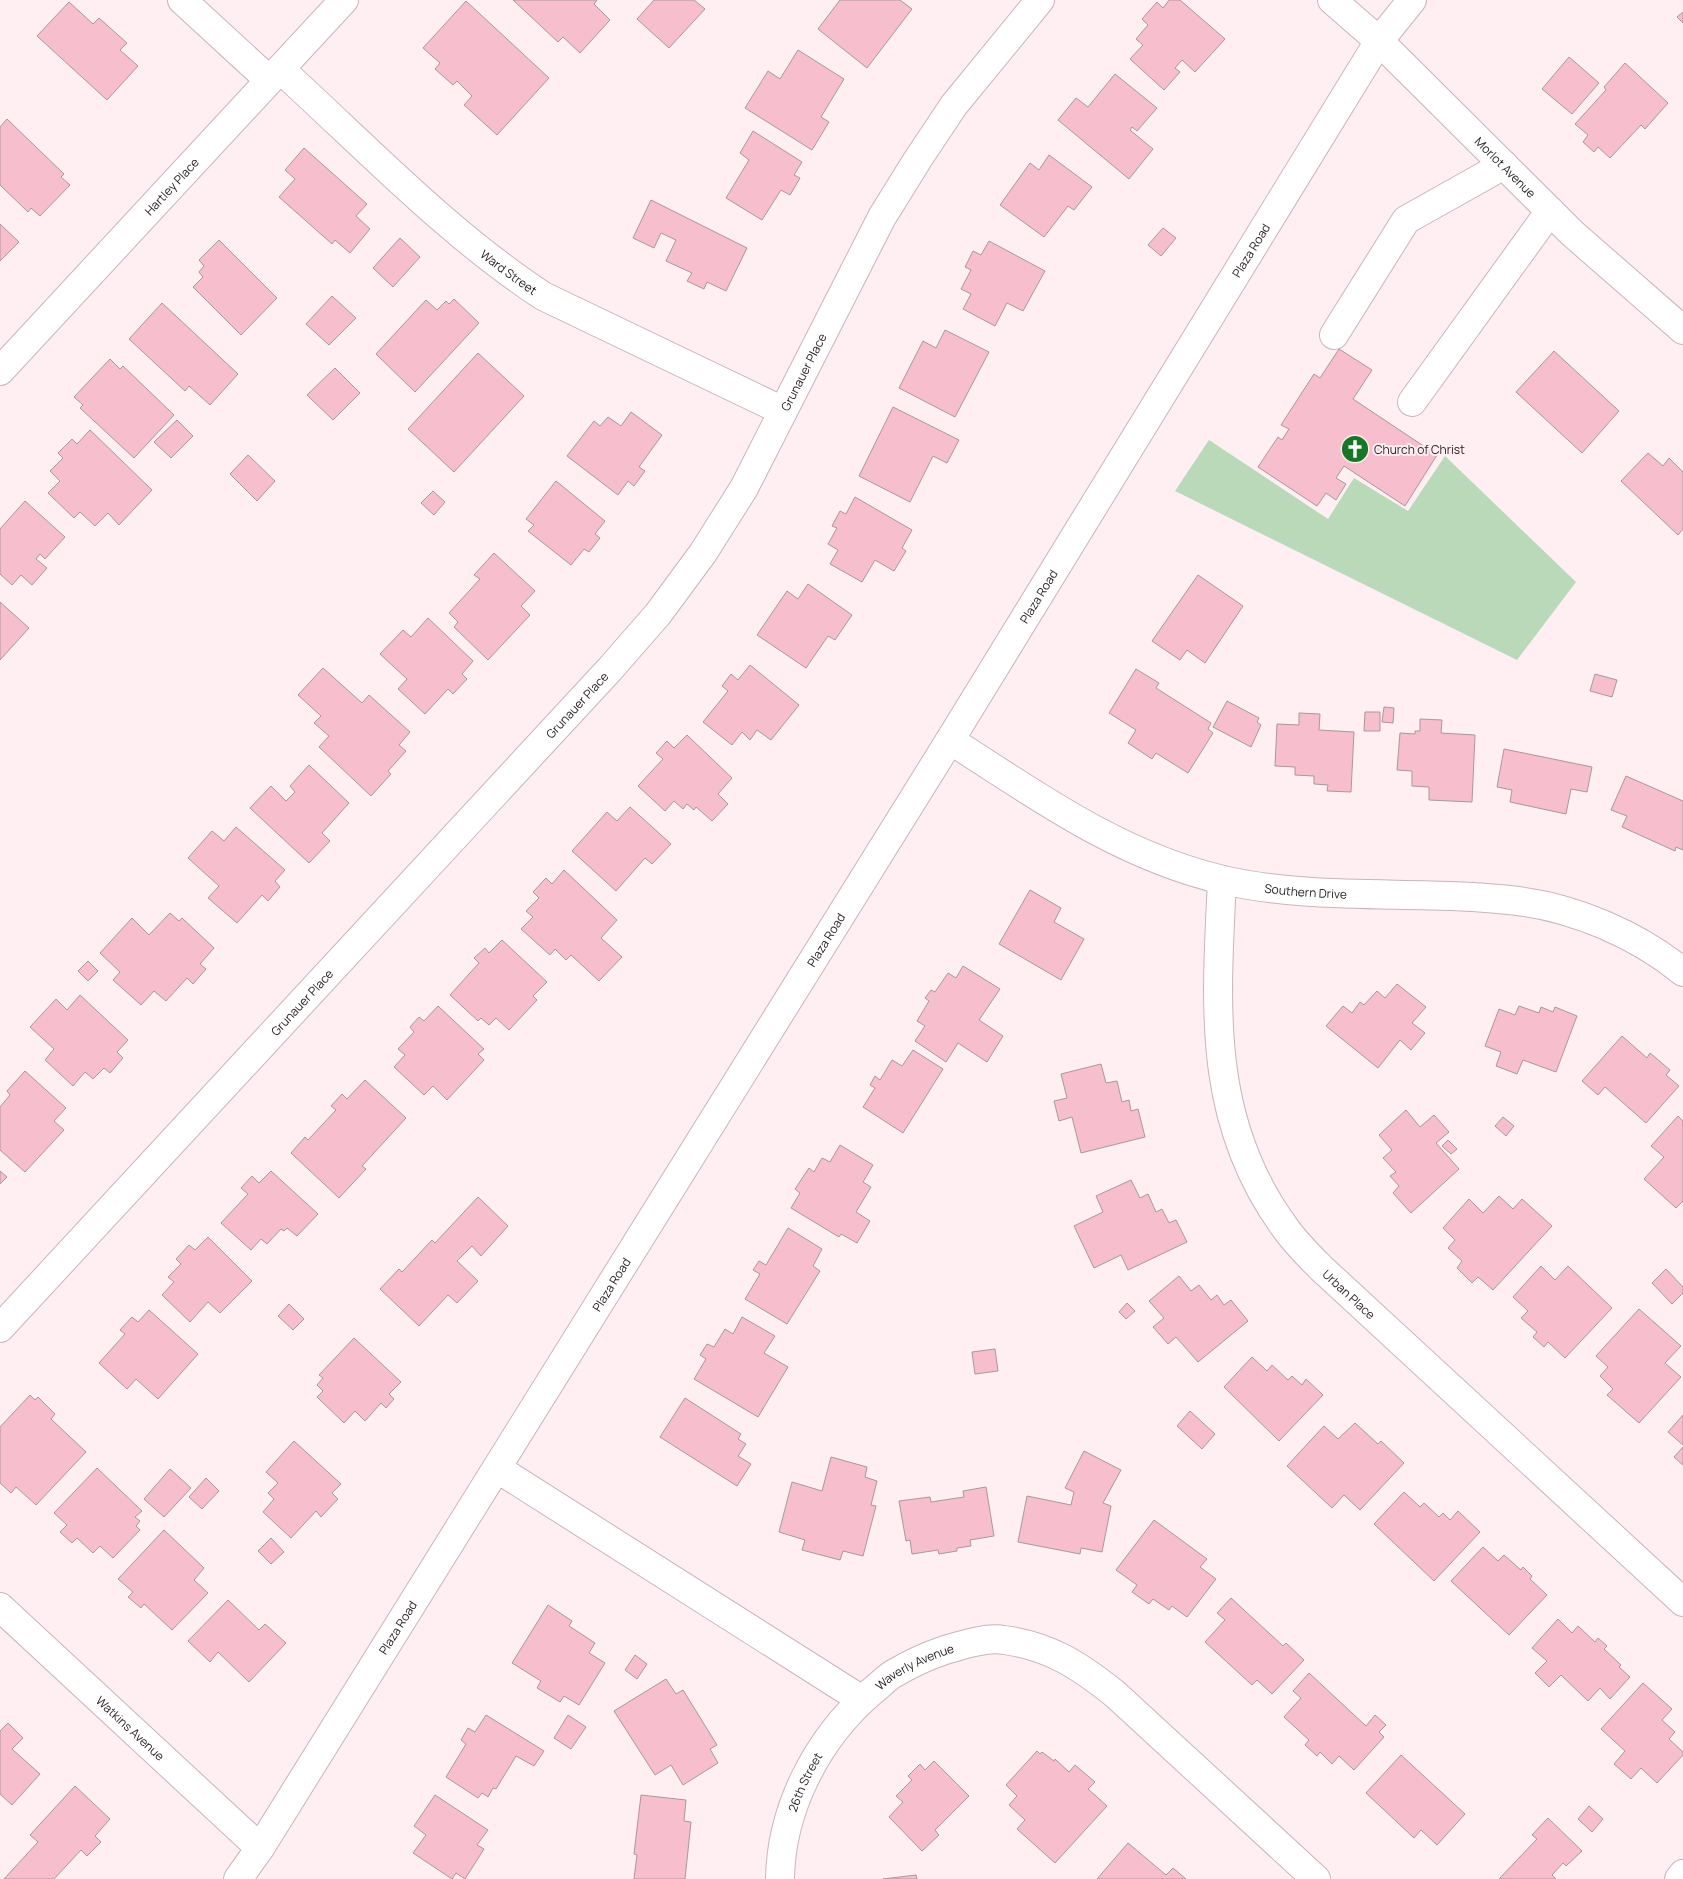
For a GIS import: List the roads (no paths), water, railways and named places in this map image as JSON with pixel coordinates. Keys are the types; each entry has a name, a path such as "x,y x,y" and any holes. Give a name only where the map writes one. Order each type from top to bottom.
{"street":[{"name":"Ward Street","path":"182,0 275,74 473,245 510,274 543,296 783,411"},
{"name":"Hartley Place","path":"0,371 344,0"},
{"name":"Grunauer Place","path":"0,1328 610,669 658,614 703,553 744,488 882,217 913,167 954,105 1040,0"},
{"name":"Morlot Avenue","path":"1332,0 1379,41 1504,166 1631,287 1683,330"},
{"name":"Plaza Road","path":"238,1879 260,1848 498,1469 950,740 1379,41 1412,0"},
{"path":"1334,335 1406,220 1504,166"},
{"path":"1412,402 1550,210"},
{"name":"Southern Drive","path":"950,740 1103,836 1159,861 1222,880 1281,890 1519,901 1574,914 1626,935 1683,972"},
{"name":"Urban Place","path":"1222,880 1217,991 1218,1030 1223,1079 1234,1131 1257,1182 1286,1229 1321,1268 1683,1602"},
{"name":"Waverly Avenue","path":"498,1469 862,1700 892,1675 927,1657 963,1644 1002,1639 1044,1648 1082,1667 1115,1694 1316,1879"},
{"name":"Watkins Avenue","path":"0,1607 260,1848"},
{"name":"26th Street","path":"780,1879 790,1815 811,1766 833,1731 862,1700"},
{"path":"1679,1879 1683,1874"}],"place":[{"name":"Church of Christ","path":"1355,449"}]}
